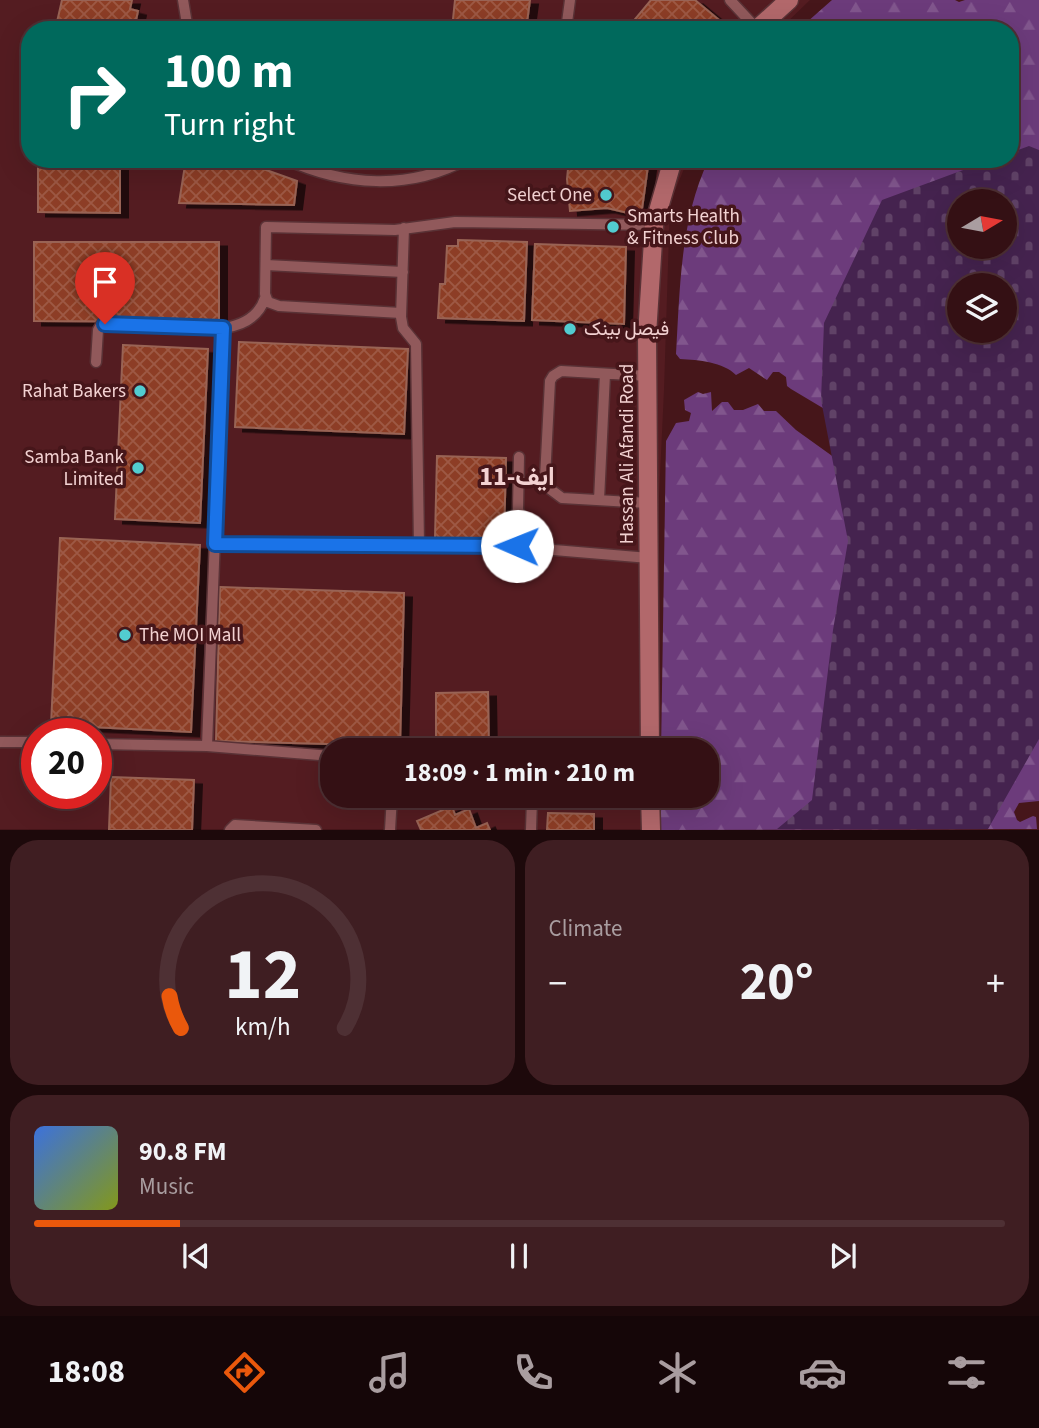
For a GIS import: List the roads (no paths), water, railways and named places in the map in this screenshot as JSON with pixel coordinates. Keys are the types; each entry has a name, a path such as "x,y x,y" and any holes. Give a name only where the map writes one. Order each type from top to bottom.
{"street":[{"path":"765,21 789,0"},
{"name":"Hassan Ali Afandi Road","path":"650,738 647,335 654,225 670,168"},
{"path":"650,808 651,830"}],"lane":[{"path":"183,0 186,21"},
{"path":"567,21 570,0"},
{"path":"730,0 749,21"},
{"path":"305,168 335,178 363,182 426,176 445,168"},
{"path":"96,362 98,330 105,324 223,328 244,324 251,319 259,312 265,298 266,227 395,230 448,222 654,225"},
{"path":"404,228 401,313 403,328 416,344 419,545"},
{"path":"266,265 403,272"},
{"path":"265,298 273,305 279,306 401,313"},
{"path":"207,746 223,328"},
{"path":"648,376 561,371 553,376 550,381 545,478 550,489 562,498 648,503"},
{"path":"599,500 605,374"},
{"path":"519,457 519,509 527,534 541,546 554,551 649,558"},
{"path":"215,544 541,546"},
{"path":"0,742 21,742"},
{"path":"112,744 207,746 320,755"},
{"path":"390,830 391,808"},
{"path":"531,830 532,808"},
{"path":"230,830 235,825 250,824 316,830"}],"place":[{"name":"Select One","path":"606,195"},
{"name":"Smarts Health & Fitness Club","path":"613,227"},
{"name":"فیصل بینک","path":"570,329"},
{"name":"Rahat Bakers","path":"140,391"},
{"name":"Samba Bank Limited","path":"138,468"},
{"name":"The MOI Mall","path":"125,635"}],"district":[{"name":"ایف-11","path":"517,476"}]}
